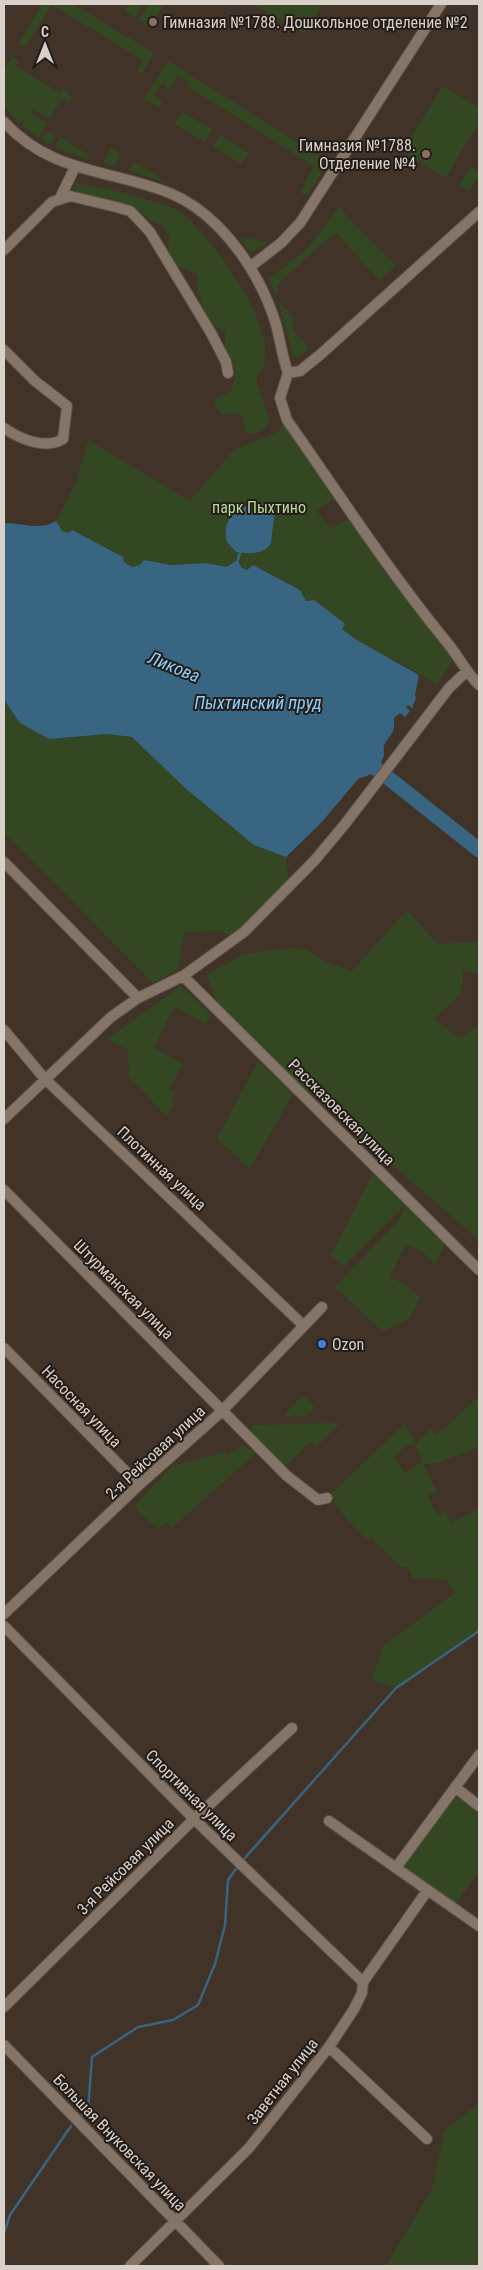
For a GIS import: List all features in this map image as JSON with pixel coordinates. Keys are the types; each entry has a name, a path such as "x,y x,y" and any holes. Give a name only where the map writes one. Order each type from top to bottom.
{"street":[{"path":"250,267 281,243 300,223 441,4"},
{"path":"4,122 18,137 60,161 173,195 214,222 250,267 272,313 288,373 280,398 287,420 404,588 455,651 466,672 479,685"},
{"path":"60,198 75,167"},
{"path":"4,250 52,202 60,198 70,196 130,211 150,232 211,333 226,362 228,373"},
{"path":"288,373 300,371 479,212"},
{"path":"4,350 35,381 67,406 63,439 58,442 34,442 15,436 4,428"},
{"path":"4,1119 44,1078 98,1028 138,998 183,976 244,932 315,860 449,688 466,672"},
{"path":"4,862 138,998"},
{"name":"Рассказовская улица","path":"183,976 479,1270"},
{"name":"Плотинная улица","path":"4,1030 44,1078 303,1325"},
{"name":"Штурманская улица","path":"4,1190 223,1410 226,1416 288,1476 318,1500 327,1498"},
{"name":"2-я Рейсовая улица","path":"4,1614 139,1485 223,1410 322,1307"},
{"name":"Насосная улица","path":"4,1348 139,1485"},
{"name":"Спортивная улица","path":"4,1626 194,1819 363,1982"},
{"name":"3-я Рейсовая улица","path":"4,2007 194,1819 292,1728"},
{"path":"399,1870 398,1865 479,1755"},
{"path":"455,1788 479,1806"},
{"path":"329,1820 479,1926"},
{"name":"Заветная улица","path":"130,2266 249,2148 329,2047 354,2009 362,1993 363,1982 427,1891"},
{"name":"Большая Внуковская улица","path":"4,2044 217,2264"},
{"path":"329,2047 427,2139"}],"green space":[{"path":"42,4 73,4 154,53 142,74 137,71 143,60 52,5 26,46 20,46 19,43"},
{"path":"129,4 143,4 135,18 124,11"},
{"path":"149,4 164,4 150,27 139,20"},
{"path":"252,4 323,4 304,34"},
{"path":"13,57 19,61 16,66 60,93 63,88 72,97 70,102 62,99 49,118 32,109 30,112 47,123 39,138 22,125 26,117 20,124 4,106 4,69"},
{"path":"168,61 329,162 307,196 300,192 314,166 187,86 189,83 177,75 170,90 162,84 154,95 163,101 158,108 144,99"},
{"path":"443,86 479,108 479,123 445,178 402,151"},
{"path":"182,112 212,129 205,142 175,124"},
{"path":"47,132 51,132 55,138 51,144 47,144 43,140 43,136"},
{"path":"220,135 249,153 241,164 213,146"},
{"path":"61,137 90,156 87,160 55,147"},
{"path":"111,148 122,154 113,166 103,163"},
{"path":"135,162 168,183 129,171"},
{"path":"471,167 479,172 479,176 469,192 459,185"},
{"path":"76,183 129,195 179,211 208,241 226,264 256,315 264,339 265,360 257,375 257,384 270,421 264,429 256,433 248,433 245,430 243,417 235,413 222,415 214,404 215,399 231,391 235,378 235,369 225,348 225,332 209,322 198,294 198,278 196,273 176,266 168,250 169,236 163,225 149,220 139,210 125,203 76,192 72,186"},
{"path":"341,205 344,213 396,266 379,280 336,232 285,277 278,285 276,296 269,279 308,248"},
{"path":"240,237 268,242 250,253"},
{"path":"278,301 292,318 294,331 309,348 298,358 293,355"},
{"name":"парк Пыхтино","path":"288,424 337,498 316,510 330,529 349,518 452,656 451,663 437,684 392,658 386,663 342,629 345,624 314,600 306,601 300,590 254,565 247,570 241,567 239,560 227,567 205,563 171,565 144,561 140,565 132,567 62,531 56,521 76,483 88,440 190,501 234,450 280,431 280,427"},
{"path":"4,700 20,723 49,739 107,734 132,737 185,788 254,845 286,857 289,887 235,939 223,931 185,932 178,969 153,983 4,832"},
{"path":"407,910 438,944 479,942 479,974 463,971 462,993 434,1019 459,1038 479,1026 479,1240 221,1015 207,975 243,954 292,948 309,950 326,962 352,971"},
{"path":"181,986 211,1015 206,1024 174,1007 154,1048 183,1064 169,1089 176,1092 171,1102 174,1105 167,1117 129,1077 128,1050 107,1039"},
{"path":"258,1061 293,1094 250,1169 217,1139"},
{"path":"373,1173 406,1204 343,1266 331,1255"},
{"path":"409,1200 447,1239 435,1265 423,1252 406,1244 390,1277 406,1285 420,1297 410,1318 383,1332 335,1287 398,1221"},
{"path":"303,1395 315,1408 306,1416 286,1416 285,1414"},
{"path":"479,1396 479,1447 438,1463 424,1464 437,1492 428,1495 437,1515 446,1511 451,1522 479,1509 479,1631 396,1688 372,1680 382,1647 455,1593 447,1580 412,1578 408,1567 400,1566 371,1538 368,1541 347,1520 331,1497 327,1498 405,1423 416,1444 431,1429 437,1435","holes":["415,1444 422,1462 405,1473 394,1457 405,1446"]},
{"path":"340,1423 316,1447 310,1442 285,1467 247,1430 253,1425"},
{"path":"243,1445 249,1450 259,1450 172,1528 167,1523 158,1528 139,1513 136,1504 172,1466 225,1452 228,1455"},
{"path":"456,1795 479,1812 479,1872 456,1903 402,1867"},
{"path":"479,2103 479,2266 386,2266 432,2189 444,2131"}],"water":[{"path":"255,503 265,504 275,509 271,543 260,552 236,552 227,542 226,527 236,512"},
{"name":"Пыхтинский пруд","path":"56,521 62,531 68,533 72,530 123,557 124,562 132,567 140,565 144,560 171,565 205,563 227,567 238,559 241,567 247,570 253,565 300,590 306,601 314,600 343,622 345,624 342,629 355,639 419,675 416,698 412,708 408,705 406,707 410,711 405,717 400,713 394,718 393,732 384,746 384,756 379,765 371,774 359,778 321,823 286,857 254,845 185,788 132,737 107,734 49,739 20,723 4,700 4,523 43,526"}],"waterway":[{"path":"238,559 240,553"},
{"name":"Ликова","path":"358,761 377,769 479,850"},
{"path":"244,1859 396,1688 479,1631"},
{"path":"82,2115 88,2111 92,2057 138,2027 173,2020 198,2005 215,1964 225,1925 228,1880 236,1869"},
{"path":"4,2233 10,2215 71,2126"}],"place":[{"name":"Гимназия №1788. Дошкольное отделение №2","path":"153,22"},
{"name":"Гимназия №1788. Отделение №4","path":"426,154"},
{"name":"Ozon","path":"322,1344"}]}
